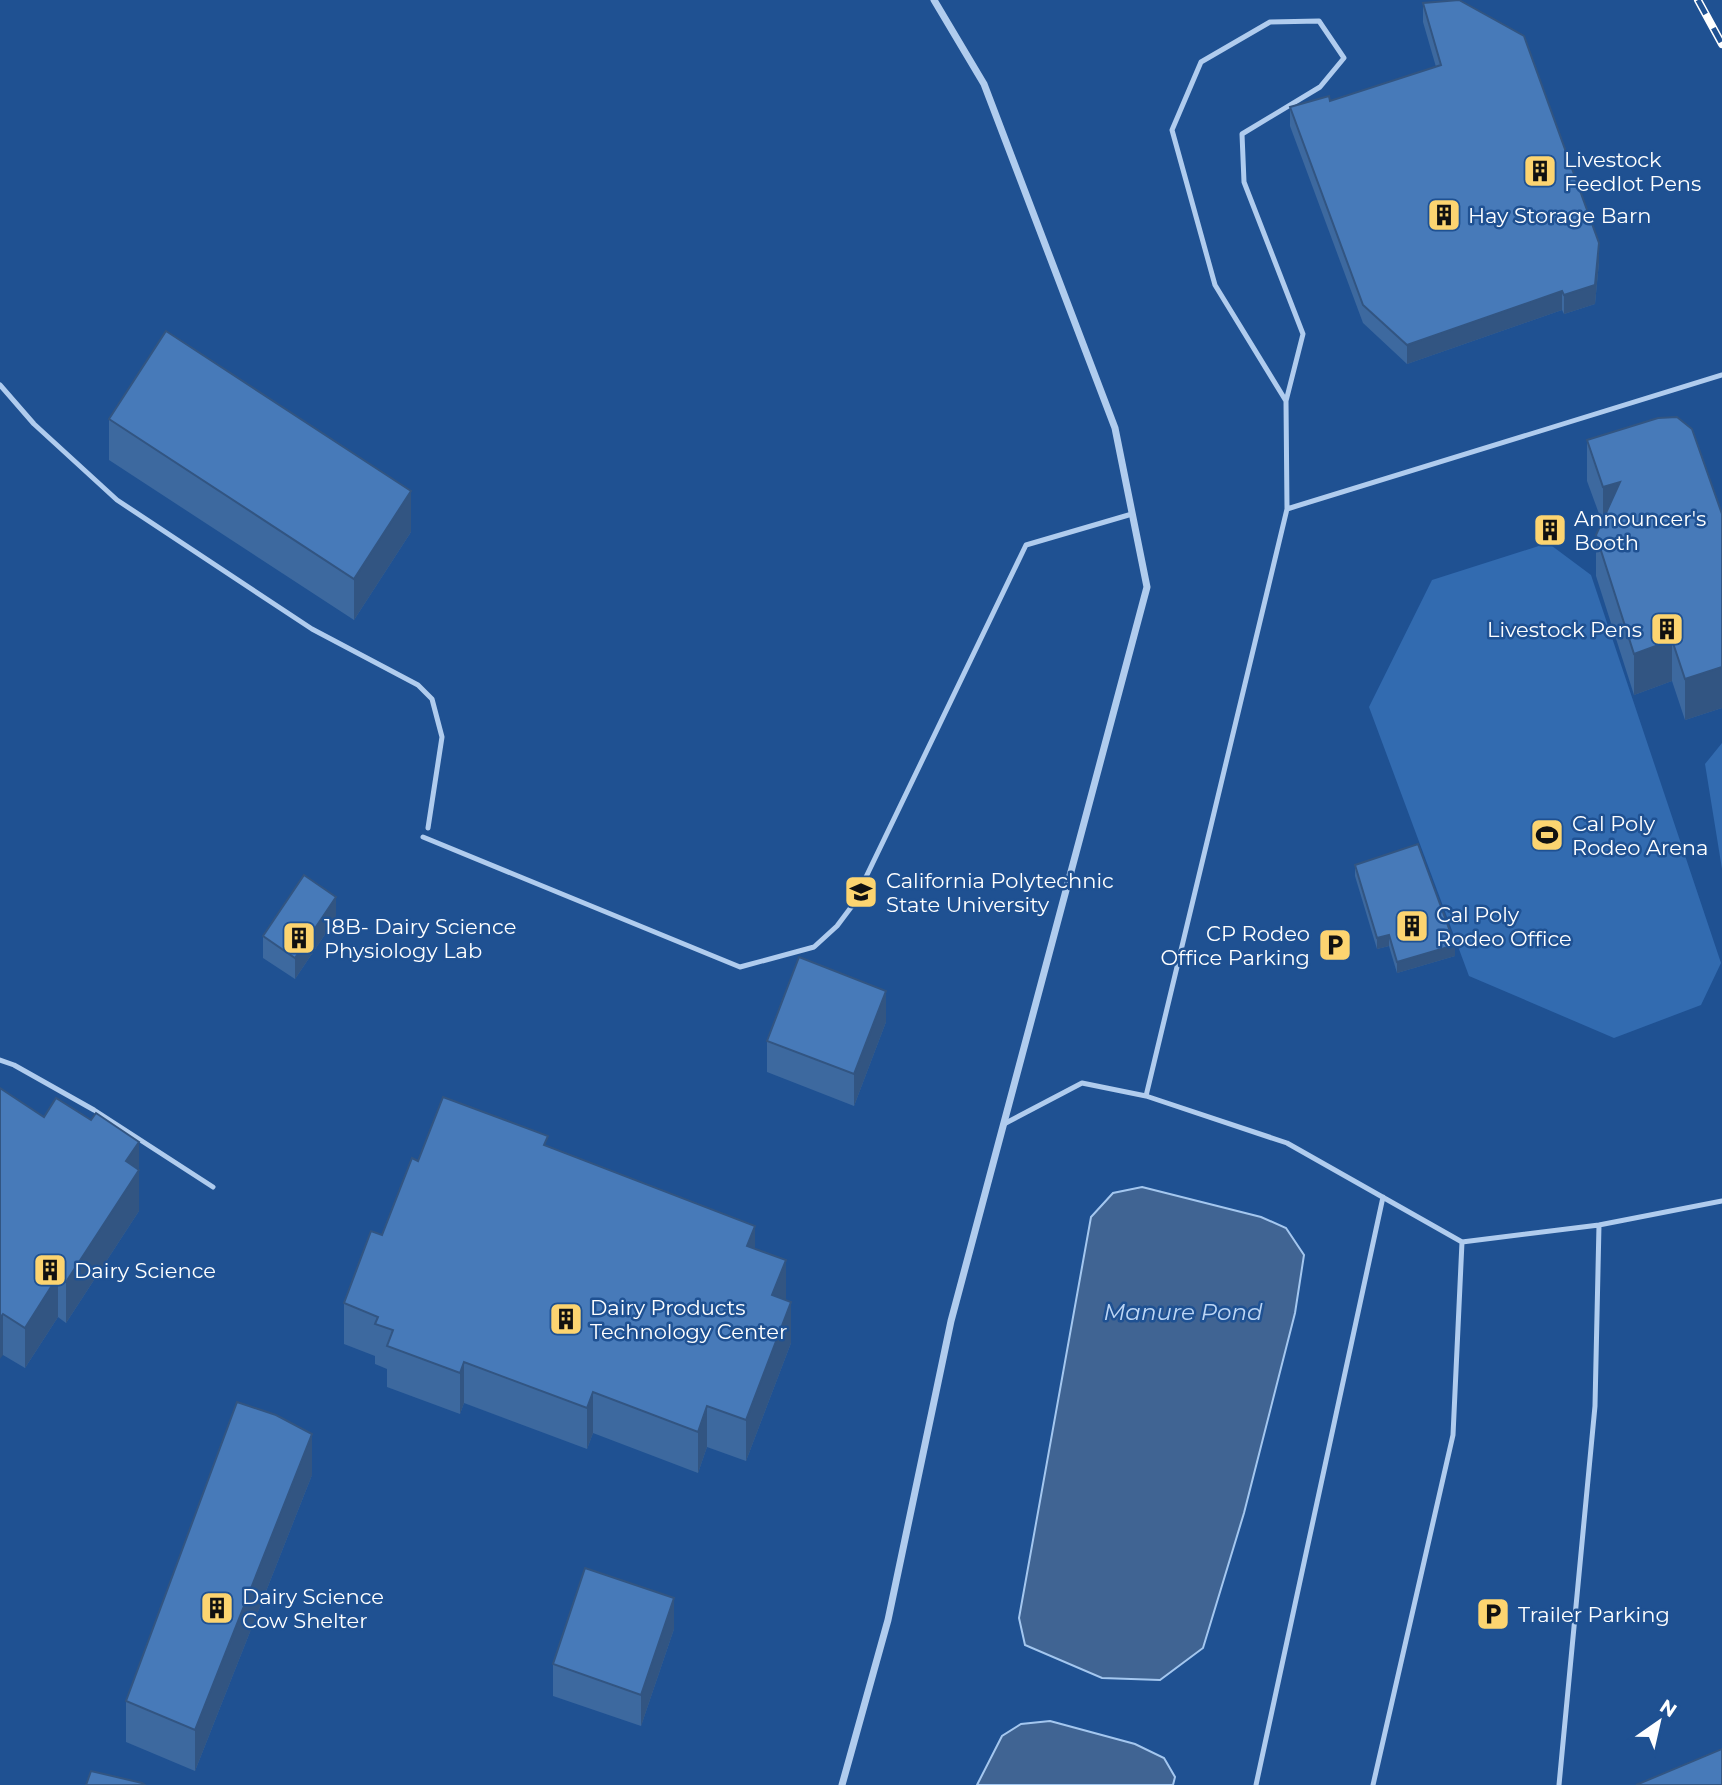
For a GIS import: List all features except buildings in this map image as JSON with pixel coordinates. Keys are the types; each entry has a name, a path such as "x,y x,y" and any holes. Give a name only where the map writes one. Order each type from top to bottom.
{"street":[{"path":"842,1785 888,1620 951,1321 1147,587 1115,428 984,84 934,0"}],"lane":[{"path":"1146,1096 1287,509 1286,401 1303,334 1244,182 1242,134 1320,87 1344,58 1318,21 1270,22 1201,62 1172,130 1215,285 1286,401"},
{"path":"1287,509 1722,375"},
{"path":"0,385 34,424 117,500 312,629 418,685 432,699 442,737 428,828"},
{"path":"424,837 740,967 814,947 837,926 852,906 1026,545 1132,514"},
{"path":"0,1060 14,1065 94,1110 213,1187"},
{"path":"1004,1124 1082,1083 1146,1096 1287,1143 1462,1241 1599,1225 1722,1201"},
{"path":"1256,1785 1383,1197"},
{"path":"1559,1785 1595,1406 1599,1225"},
{"path":"1373,1785 1453,1435 1462,1241"}],"shaded area":[{"name":"Cal Poly Rodeo Arena","path":"1548,543 1591,575 1721,963 1701,1005 1614,1038 1469,976 1369,707 1432,580"},
{"path":"1722,743 1722,869 1705,764"}],"water":[{"name":"Manure Pond","path":"1142,1187 1261,1217 1286,1228 1304,1255 1295,1313 1244,1513 1203,1648 1160,1680 1102,1678 1025,1645 1019,1618 1091,1217 1113,1193"},
{"path":"1050,1721 1135,1744 1164,1758 1175,1777 1173,1785 977,1785 1002,1736 1021,1724"}],"railway":[{"path":"1698,0 1722,44"}],"place":[{"name":"Livestock Feedlot Pens","path":"1540,171"},
{"name":"Hay Storage Barn","path":"1444,215"},
{"name":"Announcer's Booth","path":"1550,530"},
{"name":"Livestock Pens","path":"1667,629"},
{"name":"Cal Poly Rodeo Arena","path":"1547,835"},
{"name":"California Polytechnic State University","path":"861,892"},
{"name":"Cal Poly Rodeo Office","path":"1412,926"},
{"name":"18B- Dairy Science Physiology Lab","path":"299,938"},
{"name":"CP Rodeo Office Parking","path":"1335,945"},
{"name":"Dairy Science","path":"50,1270"},
{"name":"Dairy Products Technology Center","path":"566,1319"},
{"name":"Dairy Science Cow Shelter","path":"217,1608"},
{"name":"Trailer Parking","path":"1493,1614"}]}
